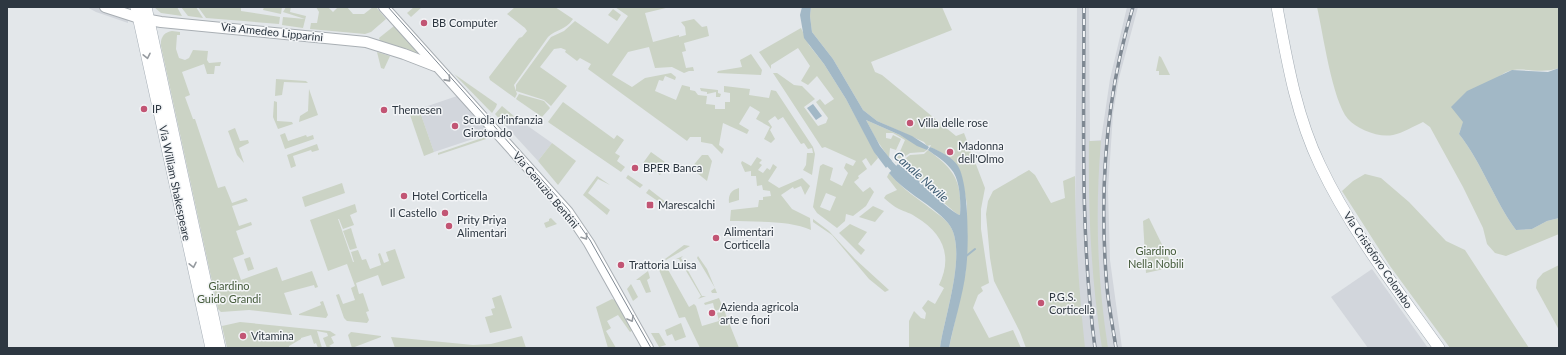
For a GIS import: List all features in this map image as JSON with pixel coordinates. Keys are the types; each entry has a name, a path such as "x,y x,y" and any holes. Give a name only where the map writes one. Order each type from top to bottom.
{"main road":[{"path":"141,15 146,7"},
{"name":"Via Cristoforo Colombo","path":"1277,7 1299,109 1320,165 1350,222 1439,348"},
{"name":"Via William Shakespeare","path":"141,15 211,348"},
{"name":"Via William Shakespeare","path":"141,15 220,348"}],"street":[{"name":"Via Amedeo Lipparini","path":"105,7 141,15 366,42 437,67"},
{"name":"Via Genuzio Bentini","path":"384,7 568,212 589,243 648,348"}],"shaded area":[{"path":"87,7 128,7 128,23 96,12"},
{"path":"1077,7 1089,7 1090,141 1101,140 1110,79 1127,7 1138,7 1119,78 1113,114 1108,190 1110,260 1122,348 1082,348 1075,223"},
{"name":"Scuola d'infanzia Girotondo","path":"457,96 474,114 474,120 479,119 491,133 434,152 419,109"},
{"path":"515,117 552,143 538,161 506,126"},
{"path":"1372,269 1428,348 1368,348 1331,297"}],"green space":[{"path":"154,7 177,7 182,16 161,13"},
{"path":"181,7 196,7 203,18 188,16"},
{"path":"198,7 241,7 241,11 280,17 279,24 206,18"},
{"path":"264,7 282,7 281,14 263,10"},
{"path":"286,7 291,7 290,12 306,16 303,28 282,25 283,17 305,19 283,12"},
{"path":"316,7 328,7 333,12 338,7 347,7 353,14 364,14 373,7 376,7 386,19 371,32 365,34 310,29 311,23 317,23 319,12"},
{"path":"414,7 422,7 411,17 407,13"},
{"path":"515,7 555,7 573,19 567,26 554,32 548,37 514,85 517,94 515,98 490,80 489,77 519,38 522,37 527,31 507,14"},
{"path":"615,7 670,7 645,13 653,42 679,35 679,37 686,35 685,27 681,22 694,19 702,27 707,26 709,36 684,43 686,51 682,52 686,68 693,67 694,71 684,73 672,67 655,68 649,47 628,52 612,75 632,87 645,78 671,73 676,77 675,80 665,76 663,81 659,80 655,91 676,100 682,85 690,87 690,90 695,91 698,95 707,96 706,104 715,105 715,109 725,109 725,102 730,102 730,93 724,92 724,86 750,89 749,95 769,98 771,90 776,91 813,147 815,154 812,175 803,170 806,165 807,153 813,153 812,148 808,149 804,143 801,144 783,117 778,120 775,116 768,121 772,127 770,130 775,139 771,143 764,139 770,127 756,119 760,112 750,106 739,124 749,130 747,134 723,123 719,145 724,149 722,154 712,144 701,142 701,137 690,137 687,141 588,69 591,64 580,58 577,61 565,52 566,50 561,48 554,49 540,67 567,86 551,106 544,100 516,91 516,85 551,37 564,31 575,21 608,44 628,16"},
{"path":"811,7 942,7 952,30 871,62 875,72 882,75 956,136 964,133 985,188 981,209 981,229 989,283 981,287 983,291 978,295 973,308 989,338 1013,330 1021,348 949,348 966,270 967,204 961,174 958,167 944,154 930,147 931,145 927,146 924,142 877,121 863,110 833,59 812,32 810,16"},
{"path":"1317,7 1559,7 1559,68 1547,71 1513,70 1505,73 1488,87 1480,96 1467,116 1459,134 1475,157 1501,206 1516,230 1532,229 1547,221 1559,218 1559,234 1506,256 1495,253 1487,244 1483,228 1463,187 1430,127 1423,122 1401,133 1387,136 1368,132 1352,123 1342,110 1337,97"},
{"path":"613,9 621,15 617,21 608,15"},
{"path":"394,26 421,55 380,41 379,38"},
{"path":"801,28 809,45 824,64 846,99 878,158 871,166 866,158 862,161 867,169 858,176 859,178 854,182 863,192 870,187 874,192 866,206 853,216 846,214 845,221 837,228 817,213 813,207 820,166 823,164 833,168 830,180 842,186 848,173 844,168 846,163 853,166 856,161 825,147 822,148 773,73 777,73 794,85 802,86 815,99 804,107 818,126 826,123 828,118 816,102 820,99 825,105 834,99 817,76 808,85 801,81 810,66 798,48 771,65 771,69 759,52","holes":["826,193 836,197 830,211 820,207"]},
{"name":"Giardino Guido Grandi","path":"172,31 180,32 180,35 177,35 176,49 179,58 185,60 189,58 193,50 208,51 207,60 209,63 221,62 220,66 215,66 214,74 207,74 204,64 182,72 190,95 185,97 193,119 195,119 218,188 225,186 232,203 246,198 248,201 232,206 239,226 251,222 252,225 236,231 244,254 233,258 241,280 277,267 282,281 312,271 318,287 315,288 314,285 284,293 292,315 249,310 221,312 218,309 161,46 163,36"},
{"path":"377,52 390,56 384,69 381,68"},
{"path":"751,54 762,70 761,75 717,73 718,71 742,67 740,60"},
{"path":"1159,56 1161,57 1170,75 1159,75 1159,71 1156,71"},
{"path":"454,74 497,104 492,113"},
{"path":"276,79 306,81 308,83 284,82 282,95 275,96"},
{"path":"700,88 718,90 718,93 721,94 720,97 716,97 716,92 707,94 707,92 701,91"},
{"path":"309,89 318,115 299,122 300,116 308,111"},
{"path":"519,94 544,101 550,108 542,117 516,99"},
{"path":"274,101 277,102 277,121 292,122 293,124 278,129 273,117"},
{"path":"563,102 614,139 617,135 624,140 615,153 620,156 617,161 625,167 621,172 548,122"},
{"path":"502,106 515,117 506,126 495,114"},
{"path":"419,109 434,152 424,156 409,112"},
{"path":"866,120 900,135 927,150 924,152 910,153 895,163 905,140 893,133 886,133 886,138 891,139 893,135 901,139 896,150 890,148 889,158 876,139"},
{"path":"235,128 240,141 248,140 249,143 239,148 244,163 237,155 228,131"},
{"path":"285,133 288,141 306,135 307,137 313,135 314,139 285,149 280,135"},
{"path":"485,137 486,139 438,155 438,153"},
{"path":"1089,141 1101,141 1098,193 1098,244 1101,296 1108,348 1102,348 1095,296 1090,219"},
{"path":"552,143 576,161 558,185 538,161"},
{"path":"317,144 319,150 312,152 311,150 293,156 296,166 291,168 287,155"},
{"path":"928,150 951,170 955,177 960,193 960,215 957,214 914,175 898,164 910,155 924,154"},
{"path":"651,152 665,162 661,167 664,169 660,175 643,163"},
{"path":"702,155 708,155 712,161 707,181 691,168"},
{"path":"757,157 762,160 759,163 762,165 758,170 763,173 767,168 770,170 773,164 777,167 768,181 779,188 802,178 810,186 805,195 801,186 794,189 793,187 781,195 792,209 810,218 811,230 782,223 730,221 731,210 758,207 759,200 763,200 763,197 771,196 770,191 763,190 762,185 757,186 756,176 751,176 751,171 745,172 741,163 742,161 751,166"},
{"path":"1029,170 1035,175 1051,203 1065,198 1063,181 1075,176 1078,262 1085,348 1026,348 1020,332 994,281 990,258 986,214 988,201 993,191"},
{"path":"889,173 906,190 946,220 954,234 956,265 940,348 909,348 909,321 914,311 921,318 925,319 926,313 922,308 928,300 935,304 944,288 939,285 945,264 943,246 933,230 925,223 912,214 895,207 884,198 886,195 897,190 887,177"},
{"path":"1365,174 1381,178 1409,202 1446,241 1465,250 1529,348 1450,348 1390,266 1342,191 1353,181"},
{"path":"628,175 643,185 640,188 626,178"},
{"path":"597,176 610,185 598,179 588,193 610,210 607,215 583,195"},
{"path":"342,183 345,193 305,207 302,197"},
{"path":"739,188 739,200 729,203 731,193"},
{"path":"649,189 667,203 665,206 646,193"},
{"path":"355,204 357,212 350,215 354,225 343,229 338,219 353,262 351,252 358,250 362,260 366,259 370,269 381,265 378,254 380,253 384,263 389,261 386,252 395,249 405,278 382,286 378,275 356,283 359,294 363,293 369,311 366,312 369,320 367,323 347,321 344,318 336,295 339,294 343,304 355,300 351,288 355,286 347,264 328,271 310,220"},
{"path":"873,206 884,211 875,222 859,217"},
{"path":"551,218 557,224 546,228 544,223 549,221"},
{"name":"Giardino Nella Nobili","path":"1149,218 1173,267 1146,273 1143,221"},
{"path":"813,219 829,231 855,259 889,290 885,292 869,279 832,235 813,222"},
{"path":"850,224 867,232 858,244 865,250 861,255 839,233"},
{"path":"351,228 357,248 350,250 343,231"},
{"path":"684,245 690,246 666,260 665,259"},
{"path":"683,256 681,258 702,296 706,296 698,299 701,296 679,259 676,259"},
{"path":"698,256 707,269 715,288 697,258"},
{"path":"250,257 254,269 248,271 244,259"},
{"path":"661,262 666,266 689,307 694,304 696,306 702,326 719,321 717,313 724,310 739,348 700,348 685,317 679,318 657,265"},
{"path":"1559,265 1559,330 1536,288 1537,280 1543,273"},
{"path":"648,271 650,278 647,280 651,292 646,293 640,280 636,280"},
{"path":"631,284 638,297 633,301 627,289"},
{"path":"715,288 717,293 712,293 711,291"},
{"path":"501,295 512,328 490,333 485,317 493,315 491,309 495,308 492,298"},
{"path":"719,298 723,308 715,311 713,303 705,305 704,303"},
{"path":"612,299 615,300 633,330 630,332 618,315 607,321 611,328 606,331 616,348 608,348 596,307"},
{"path":"323,301 328,315 326,318 299,315 321,305 320,302"},
{"path":"240,322 330,331 336,335 331,337 334,343 329,346 333,348 327,348 323,338 328,336 327,333 317,331 322,348 318,348 316,343 314,344 311,335 301,338 289,346 289,348 227,348 222,326"},
{"path":"681,323 686,337 675,341 672,334 667,336 665,330"},
{"path":"351,332 381,337 352,348 348,335"},
{"path":"651,333 659,333 666,345 659,347"},
{"path":"522,336 526,348 395,348 391,337 473,345 491,344"}],"water":[{"path":"802,7 811,7 810,16 812,32 833,59 863,110 877,121 912,136 929,147 927,150 917,146 900,135 866,120 880,146 892,161 886,168 874,152 846,99 824,64 804,38 800,15"},
{"path":"1559,68 1559,218 1547,221 1532,229 1516,230 1501,206 1475,157 1459,134 1463,122 1451,107 1467,91 1512,70 1548,72"},
{"path":"813,104 822,116 816,120 807,108"},
{"path":"930,147 942,152 958,166 962,175 966,201 968,247 966,270 963,290 949,348 940,348 956,265 954,234 942,216 903,187 889,173 898,164 900,165 955,213 960,215 960,197 958,184 954,173 946,164 928,150"}],"waterway":[{"name":"Canale Navile","path":"884,158 900,175"},
{"path":"965,257 975,249"}],"tram line":[{"path":"388,7 568,209 590,240 651,348"}],"railway":[{"path":"1084,7 1085,221 1090,306 1095,348"},
{"path":"1116,348 1107,288 1104,181 1110,111 1116,76 1133,7"}],"place":[{"name":"BB Computer","path":"424,23"},
{"name":"IP","path":"144,109"},
{"name":"Themesen","path":"384,110"},
{"name":"Villa delle rose","path":"910,123"},
{"name":"Scuola d'infanzia Girotondo","path":"455,126"},
{"name":"Madonna dell'Olmo","path":"950,152"},
{"name":"BPER Banca","path":"635,168"},
{"name":"Hotel Corticella","path":"404,196"},
{"name":"Marescalchi","path":"650,205"},
{"name":"Il Castello","path":"445,213"},
{"name":"Prity Priya Alimentari","path":"449,226"},
{"name":"Alimentari Corticella","path":"716,238"},
{"name":"Trattoria Luisa","path":"621,265"},
{"name":"P.G.S. Corticella","path":"1041,303"},
{"name":"Azienda agricola arte e fiori","path":"712,313"},
{"name":"Vitamina","path":"243,336"}]}
